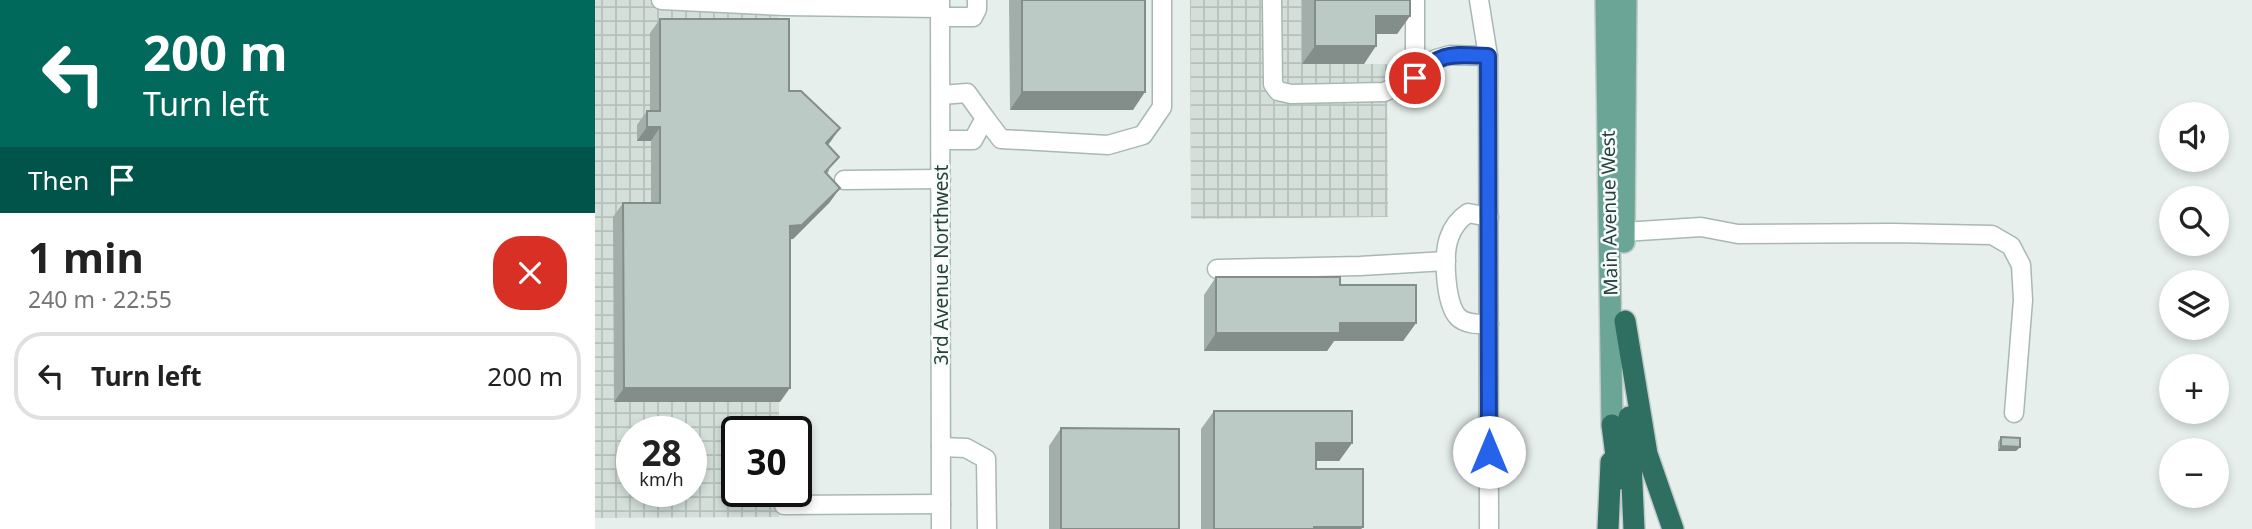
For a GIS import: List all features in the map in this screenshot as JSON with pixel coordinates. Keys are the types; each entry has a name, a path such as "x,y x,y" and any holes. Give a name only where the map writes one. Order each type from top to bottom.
{"highway":[{"path":"1625,321 1634,529"},
{"path":"1625,321 1647,454 1673,529"},
{"path":"1608,529 1612,425"},
{"path":"1612,425 1626,529"}],"main road":[{"name":"Main Avenue West","path":"1606,0 1612,425"},
{"name":"Main Avenue West","path":"1625,321 1626,0"}],"street":[{"path":"661,0 784,6 940,8 973,17 978,9 978,0"},
{"path":"941,95 967,93 1001,139 1108,145 1143,135 1163,107 1162,0"},
{"path":"1272,0 1273,84 1278,91 1291,94 1384,92 1415,78 1436,59 1450,55 1488,56"},
{"path":"1415,0 1415,78"},
{"path":"1479,0 1488,56 1489,529"},
{"name":"3rd Avenue Northwest","path":"940,8 941,529"},
{"path":"941,140 973,140 985,118"},
{"path":"843,180 941,179"},
{"path":"1489,217 1468,213 1457,220 1448,240 1445,274 1450,299 1458,317 1471,323 1489,324"},
{"path":"1624,232 1701,228 1738,234 1992,235 2011,246 2021,265 2023,300 2014,413"},
{"path":"1217,269 1446,261"},
{"path":"941,447 966,448 986,459 987,529"},
{"path":"812,505 941,504"}],"shaded area":[{"path":"595,0 778,0 779,416 721,416 721,507 779,507 779,517 595,518"},
{"path":"1190,0 1302,0 1302,64 1387,64 1388,217 1191,219"}],"building":[{"path":"1022,0 1145,0 1145,92 1022,92"},
{"path":"1315,0 1410,0 1410,16 1376,16 1376,46 1315,46"},
{"path":"660,19 789,19 789,91 801,91 840,128 826,143 839,157 825,172 840,188 802,225 790,226 790,388 624,388 623,203 660,203 660,127 647,127 647,111 660,111"},
{"path":"1216,277 1340,277 1340,285 1416,285 1416,323 1340,323 1340,333 1216,333"},
{"path":"1214,411 1352,411 1352,443 1316,443 1316,469 1363,469 1363,527 1214,529"},
{"path":"1061,428 1179,429 1179,529 1061,529"},
{"path":"2001,437 2020,438 2020,447 2001,446"}],"route":[{"path":"1415,78 1436,59 1450,55 1488,56 1489,452"}]}
